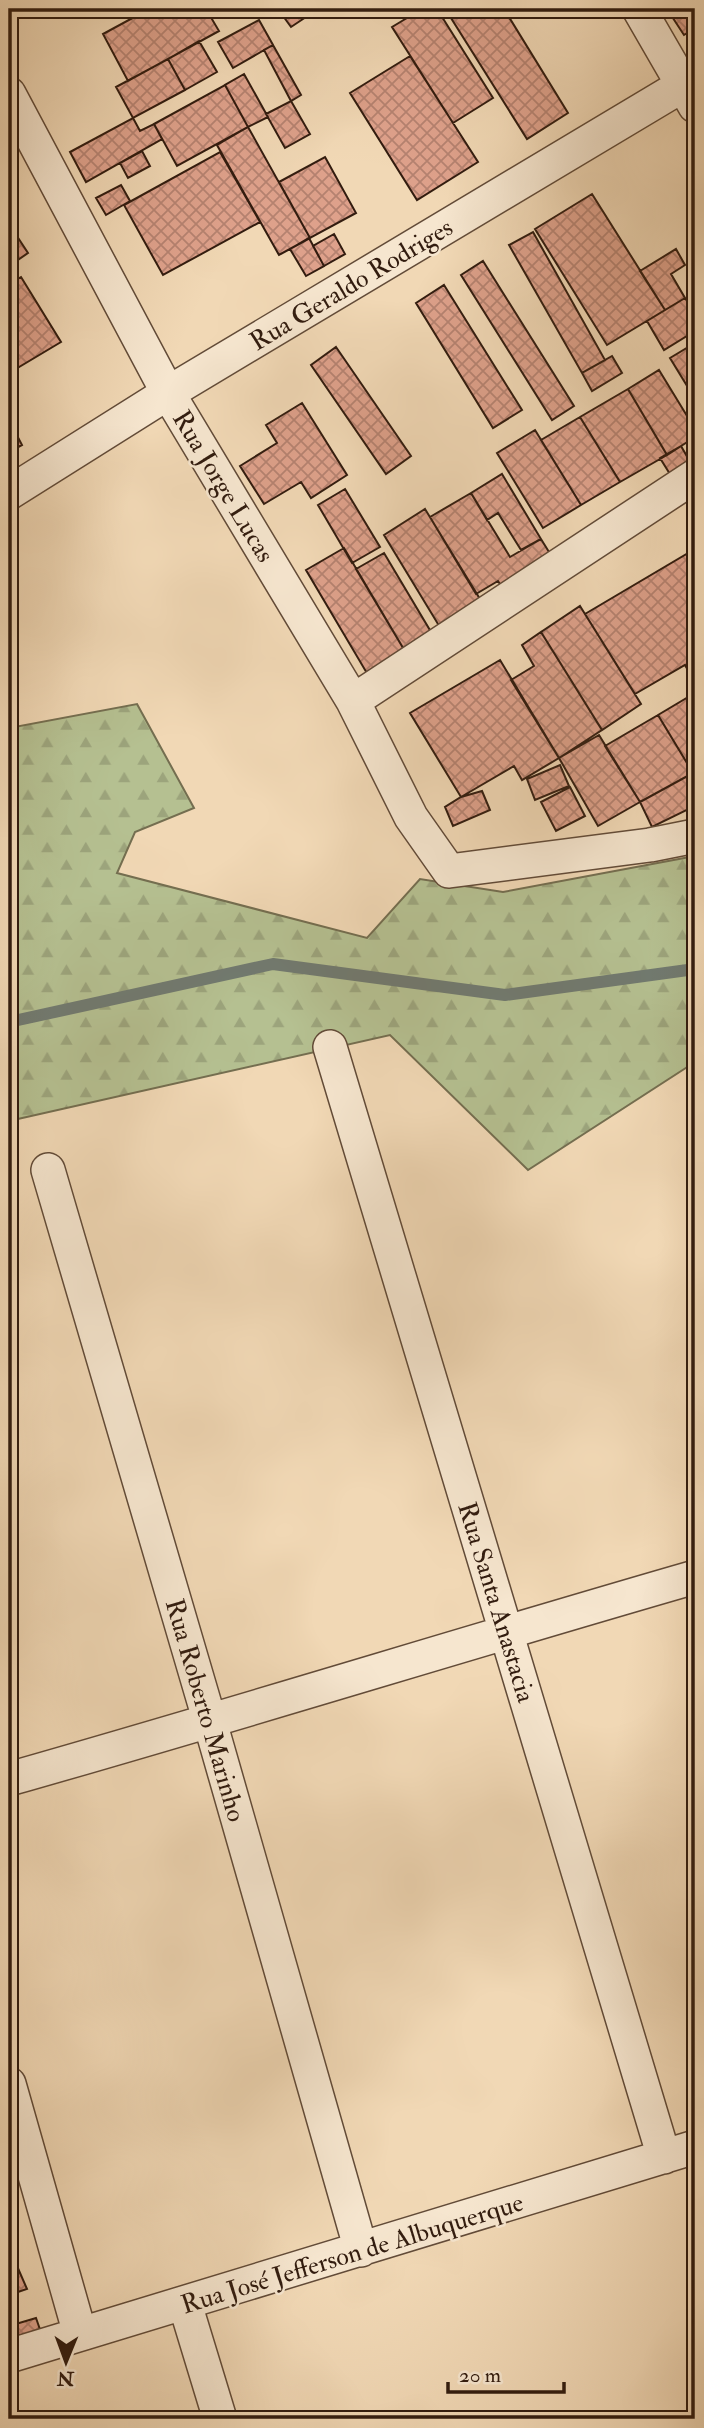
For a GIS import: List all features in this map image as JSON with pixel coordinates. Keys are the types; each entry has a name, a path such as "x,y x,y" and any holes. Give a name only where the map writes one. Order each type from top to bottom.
{"street":[{"path":"639,9 691,90"},
{"name":"Rua Geraldo Rodriges","path":"9,493 168,393 691,90"},
{"name":"Rua Jorge Lucas","path":"9,94 168,393 353,701 411,817 449,871 650,845 695,836"},
{"path":"353,701 695,477"},
{"name":"Rua Santa Anastacia","path":"330,1047 664,2157"},
{"name":"Rua Roberto Marinho","path":"48,1170 361,2250"},
{"path":"9,1779 695,1577"},
{"path":"9,2084 80,2334"},
{"name":"Rua José Jefferson de Albuquerque","path":"9,2356 695,2147"},
{"path":"185,2304 220,2419"}],"green space":[{"path":"137,704 194,808 135,832 117,873 367,938 420,879 503,892 695,856 695,1062 528,1170 390,1035 9,1121 9,728"}],"building":[{"path":"149,9 181,9 183,13 191,9 206,9 219,31 128,81 103,34"},
{"path":"278,9 318,9 291,27"},
{"path":"399,9 422,9 405,19"},
{"path":"422,9 437,9 493,98 453,123 392,27"},
{"path":"466,9 504,9 568,113 527,139 451,18"},
{"path":"667,9 695,9 695,28 684,35"},
{"path":"259,20 273,45 233,68 218,42"},
{"path":"199,41 217,72 185,90 168,59"},
{"path":"273,45 301,95 291,101 264,50"},
{"path":"410,56 478,162 417,200 350,93"},
{"path":"168,59 185,90 133,118 116,87"},
{"path":"244,74 268,117 248,127 225,85"},
{"path":"225,85 248,127 177,166 154,124"},
{"path":"291,101 310,134 285,148 266,114"},
{"path":"133,118 140,131 154,124 162,139 86,182 70,152"},
{"path":"248,127 310,238 279,255 217,145"},
{"path":"142,151 150,166 128,178 120,163"},
{"path":"220,152 260,222 163,275 124,205"},
{"path":"325,157 356,213 310,238 279,182"},
{"path":"121,185 130,201 106,215 96,198"},
{"path":"592,194 665,310 607,345 535,229"},
{"path":"9,224 28,253 9,266"},
{"path":"533,232 605,360 582,373 509,245"},
{"path":"334,234 345,254 324,266 313,246"},
{"path":"309,238 324,266 306,276 290,249"},
{"path":"676,249 685,265 671,274 685,298 665,310 640,271"},
{"path":"483,261 574,406 552,420 461,275"},
{"path":"21,277 61,342 9,373 9,284"},
{"path":"444,285 522,410 493,428 416,303"},
{"path":"685,298 695,313 695,331 664,350 647,321"},
{"path":"695,343 695,399 670,358"},
{"path":"336,347 411,456 386,474 311,365"},
{"path":"612,356 622,373 592,391 582,373"},
{"path":"659,370 695,429 695,437 667,455 628,389"},
{"path":"628,389 667,455 620,482 580,417"},
{"path":"302,403 347,475 311,498 301,482 264,504 240,466 277,443 266,425"},
{"path":"580,417 620,482 581,505 541,440"},
{"path":"9,420 22,445 9,452"},
{"path":"535,430 581,505 543,528 497,453"},
{"path":"681,446 693,467 673,479 660,458"},
{"path":"502,474 541,539 521,550 498,513 487,520 471,493"},
{"path":"345,489 380,547 352,563 318,505"},
{"path":"471,493 510,557 541,539 557,565 507,595 498,581 476,594 430,517"},
{"path":"425,509 483,604 441,629 384,535"},
{"path":"344,548 406,653 368,675 306,570"},
{"path":"695,549 695,683 685,665 635,694 585,614"},
{"path":"384,553 434,637 406,653 356,569"},
{"path":"580,606 641,704 602,730 541,632"},
{"path":"541,632 602,730 559,758 511,680 534,666 522,645"},
{"path":"500,660 559,758 522,780 514,766 461,797 410,713"},
{"path":"695,693 695,771 693,773 658,715"},
{"path":"658,715 693,773 640,802 605,746"},
{"path":"599,735 640,802 598,826 559,758"},
{"path":"560,765 569,786 535,800 527,779"},
{"path":"693,773 695,806 652,827 640,802"},
{"path":"570,787 585,816 556,831 541,802"},
{"path":"482,791 490,810 453,826 445,807 461,797"},
{"path":"9,2235 17,2266 9,2268"},
{"path":"17,2266 27,2289 9,2295 9,2268"},
{"path":"9,2295 18,2323 9,2326"},
{"path":"36,2318 44,2341 9,2353 9,2326"}],"waterway":[{"path":"9,1022 273,964 505,995 695,969"}]}
